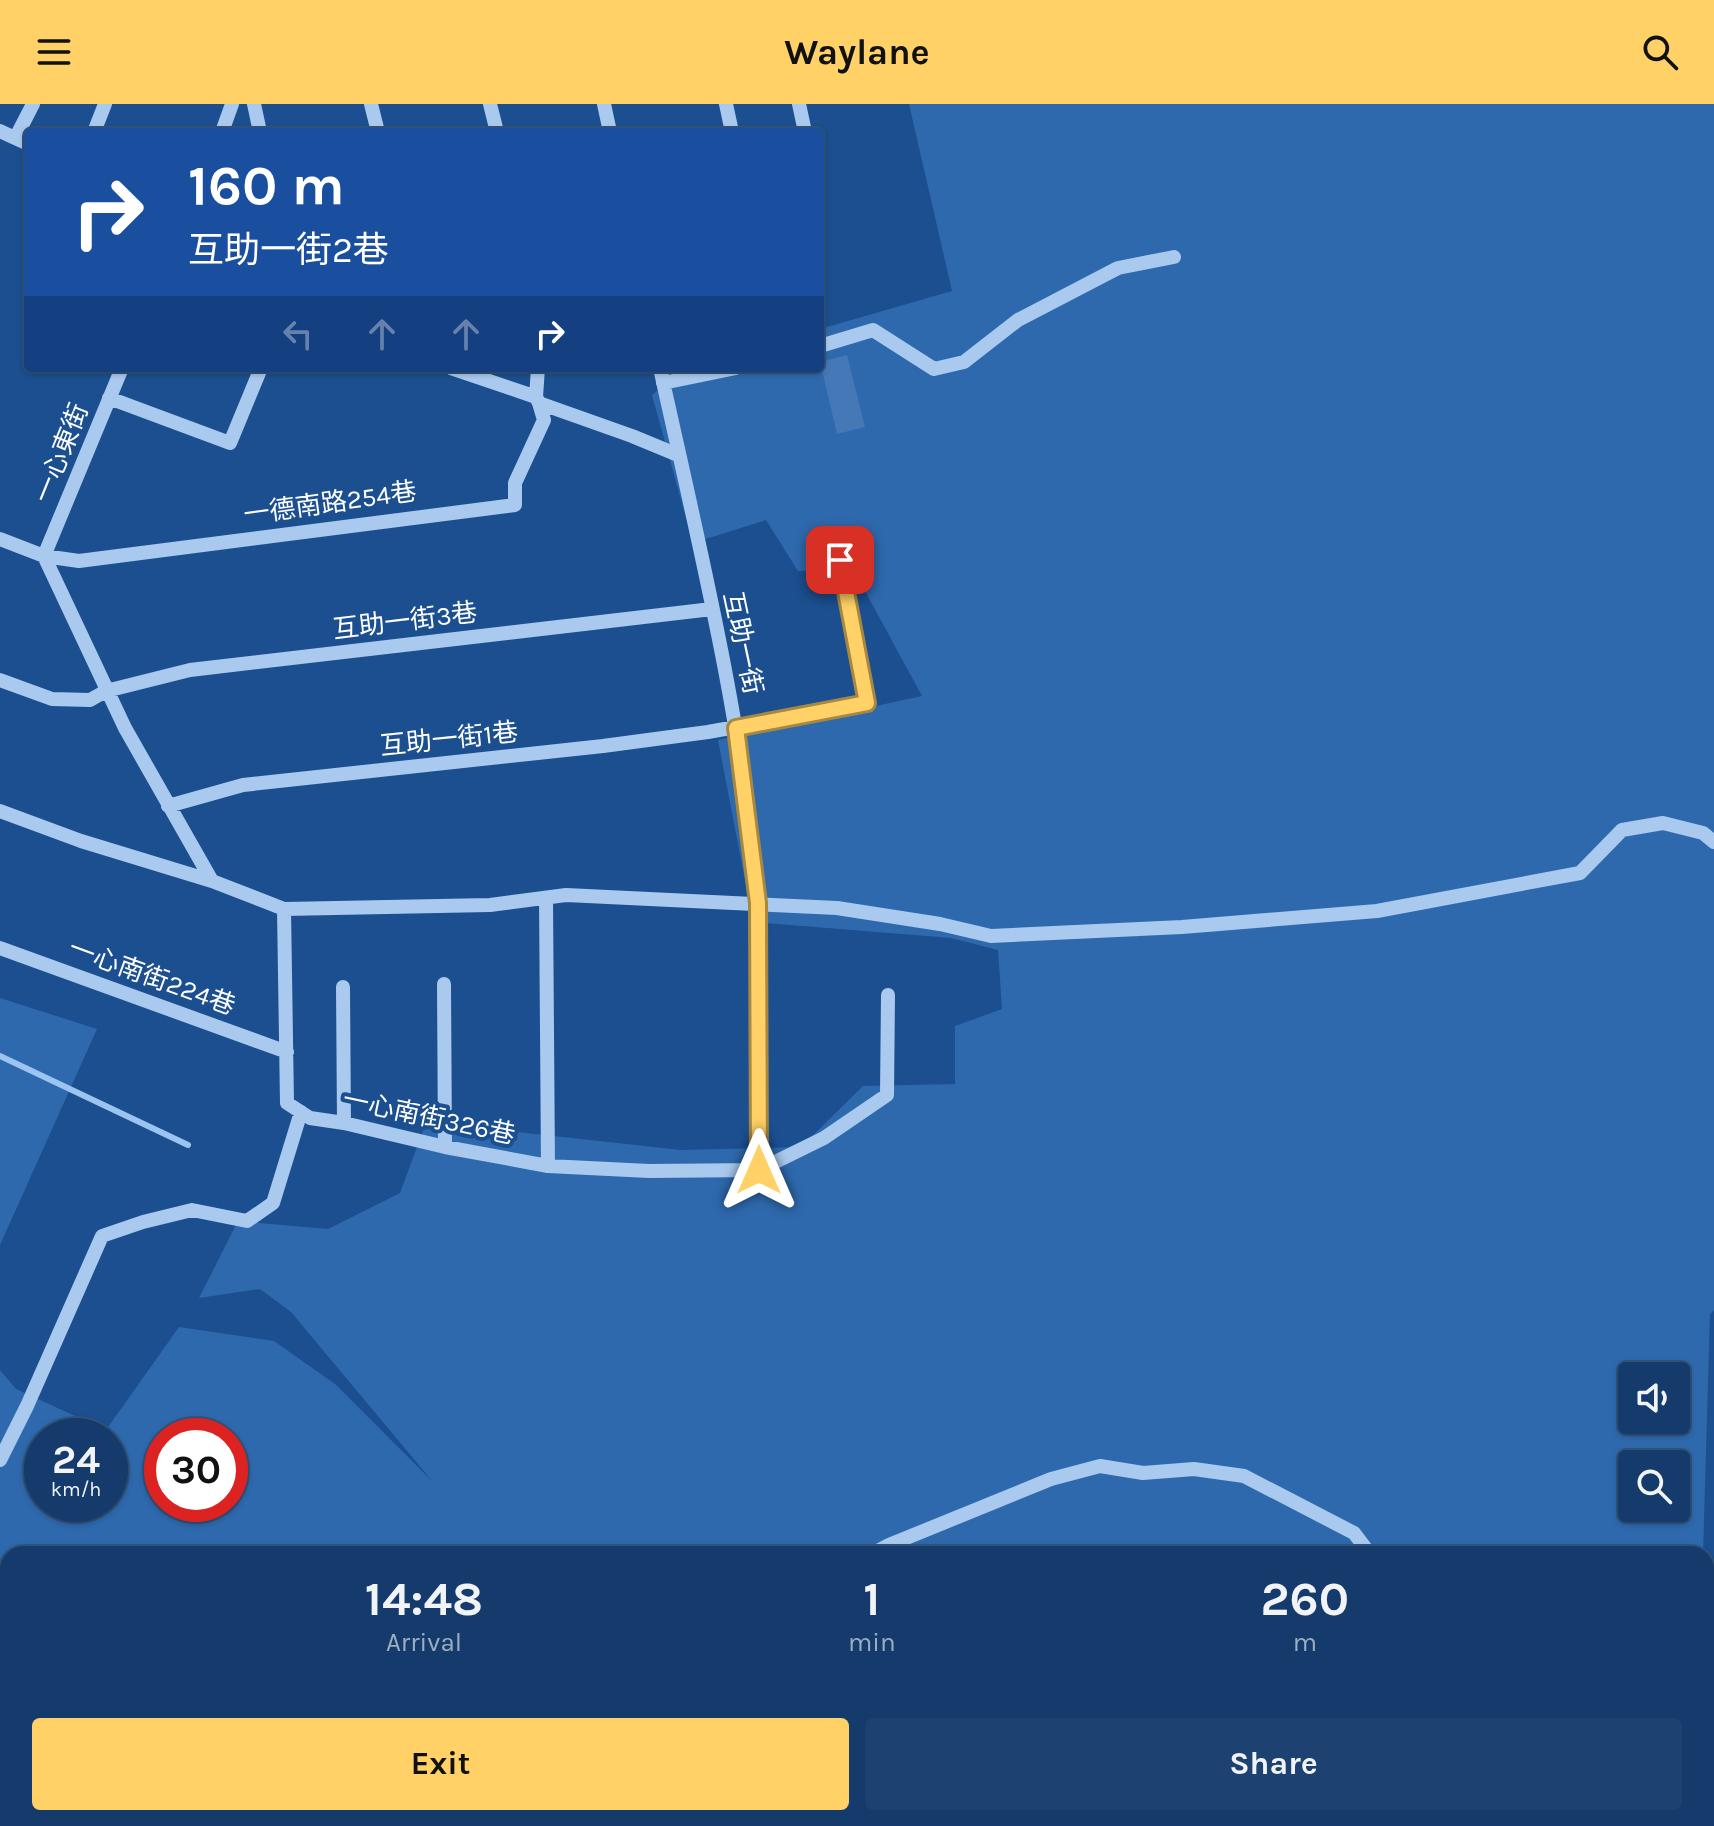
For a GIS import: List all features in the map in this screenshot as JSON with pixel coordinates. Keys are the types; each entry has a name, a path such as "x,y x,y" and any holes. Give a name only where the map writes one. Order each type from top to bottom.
{"street":[{"path":"26,128 33,104"},
{"path":"96,128 105,104"},
{"path":"223,128 232,104"},
{"path":"254,104 259,128"},
{"path":"371,104 377,128"},
{"path":"490,104 496,128"},
{"path":"604,104 609,128"},
{"path":"726,104 731,128"},
{"path":"799,104 804,128"},
{"path":"0,131 22,140"},
{"path":"824,345 873,330 934,369 964,362 1018,320 1118,268 1174,257"},
{"name":"一心東街","path":"44,556 120,372"},
{"path":"109,398 230,443 259,372"},
{"path":"462,372 678,455"},
{"path":"538,372 538,400"},
{"path":"661,376 698,372"},
{"name":"互助一街","path":"661,376 730,686 758,903 759,1170"},
{"name":"一德南路254巷","path":"44,556 79,561 515,505 515,483 544,420 538,400"},
{"path":"0,539 44,556 106,691 212,881"},
{"name":"互助一街1巷","path":"168,806 243,785 603,746 736,728 867,703 840,560"},
{"name":"互助一街3巷","path":"0,680 52,699 90,700 106,691 190,670 712,609"},
{"path":"0,811 81,841 212,881 284,909 490,905 566,895 837,908 940,924 991,936 1182,927 1377,911 1580,873 1622,830 1663,823 1703,833 1714,842"},
{"path":"546,898 548,1166"},
{"path":"0,1460 102,1236 192,1210 247,1221 273,1203 301,1112 287,1103 284,909"},
{"name":"一心南街224巷","path":"0,948 287,1052"},
{"path":"444,984 445,1147"},
{"path":"343,987 344,1123"},
{"path":"759,1170 824,1138 887,1095 888,995"},
{"name":"一心南街326巷","path":"301,1112 310,1118 548,1166 649,1171 759,1170"},
{"path":"887,1546 1051,1479 1100,1466 1143,1473 1194,1469 1244,1476 1354,1533 1364,1546"}],"shaded area":[{"path":"909,104 1714,104 1714,1310 1710,1314 1703,1546 0,1546 0,1370 16,1389 80,1418 24,1418 24,1522 128,1522 128,1418 115,1418 179,1327 274,1341 335,1384 433,1482 291,1312 260,1289 199,1298 238,1221 328,1229 400,1193 428,1117 490,1129 681,1150 801,1147 863,1086 955,1084 955,1026 1002,1009 998,950 951,938 753,922 718,740 922,696 853,569 798,571 766,520 693,543 652,395 678,372 824,372 824,328 952,291"},
{"path":"0,998 97,1029 0,1245"}],"building":[{"path":"847,355 865,427 837,434 822,372 824,361"}],"waterway":[{"path":"0,1056 188,1145"}],"route":[{"path":"759,1170 758,903 736,728 867,703 840,560"}]}
